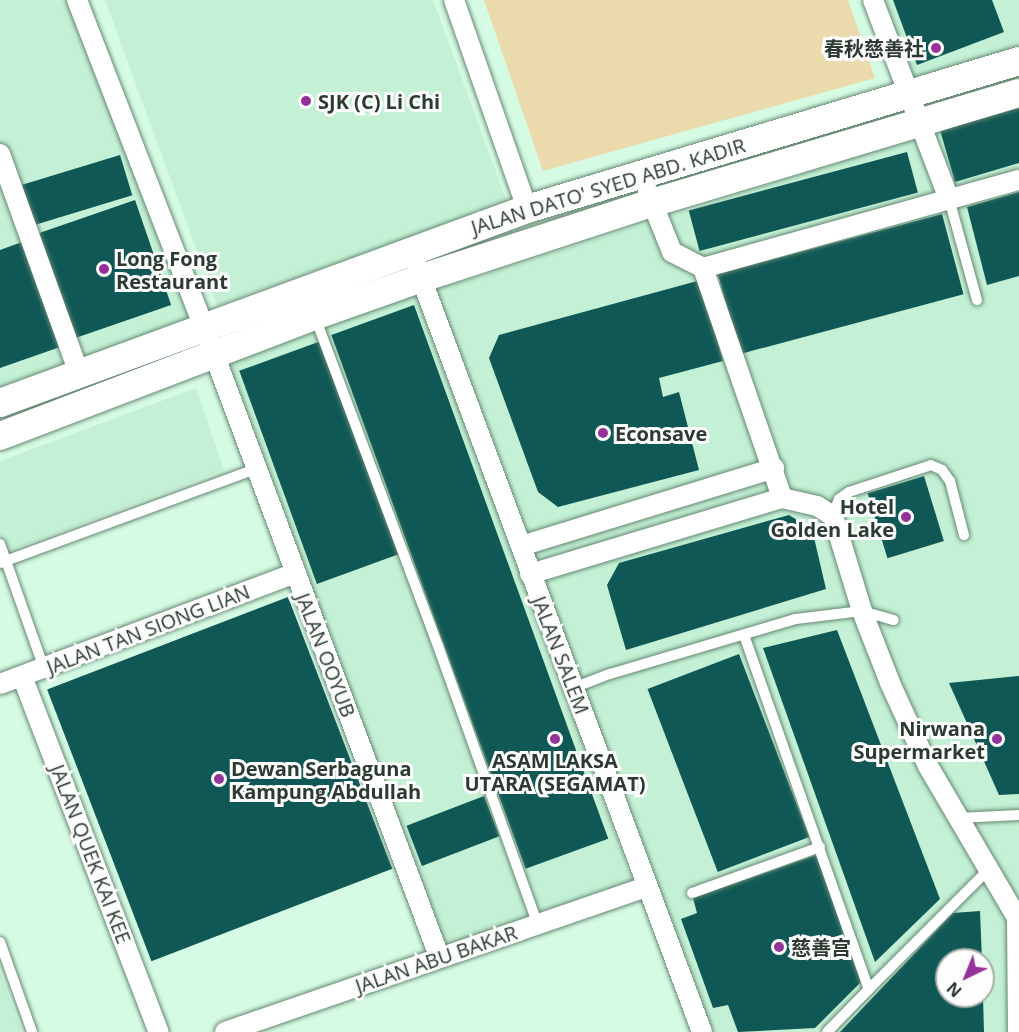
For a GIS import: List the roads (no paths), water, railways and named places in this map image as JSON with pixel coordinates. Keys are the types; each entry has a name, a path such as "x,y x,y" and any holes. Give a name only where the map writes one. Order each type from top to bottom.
{"street":[{"path":"77,0 214,354"},
{"path":"454,0 527,209"},
{"path":"873,0 949,199"},
{"name":"JALAN DATO' SYED ABD. KADIR","path":"0,403 203,326 527,209 1019,61"},
{"name":"JALAN DATO' SYED ABD. KADIR","path":"0,436 314,316 422,278 652,203 1019,93"},
{"path":"0,154 78,373"},
{"path":"643,175 672,252 703,268 1019,180"},
{"name":"JALAN SALEM","path":"411,250 698,1031"},
{"path":"703,268 774,468 782,498"},
{"name":"JALAN OOYUB","path":"214,354 439,956"},
{"path":"521,546 774,468"},
{"path":"530,574 782,498 817,506 833,516 862,611 928,766 1018,918 1019,1030"},
{"name":"JALAN TAN SIONG LIAN","path":"0,684 296,573"},
{"name":"JALAN QUEK KAI KEE","path":"22,676 159,1032"},
{"name":"JALAN ABU BAKAR","path":"225,1032 439,956 647,887"}],"lane":[{"path":"949,199 977,300"},
{"path":"314,316 438,646 538,924"},
{"path":"833,516 839,499 849,492 931,465 942,470 950,481 964,535"},
{"path":"3,562 256,469"},
{"path":"0,544 3,562 44,668"},
{"path":"573,688 610,674 796,619 862,611 894,620"},
{"path":"744,635 869,989"},
{"path":"958,818 1019,814"},
{"path":"692,893 820,847"},
{"path":"827,1032 988,870"},
{"path":"0,942 32,1032"}],"place":[{"name":"春秋慈善社","path":"936,48"},
{"name":"SJK (C) Li Chi","path":"306,101"},
{"name":"Long Fong Restaurant","path":"104,269"},
{"name":"Econsave","path":"603,433"},
{"name":"Hotel Golden Lake","path":"906,517"},
{"name":"ASAM LAKSA UTARA (SEGAMAT)","path":"555,739"},
{"name":"Nirwana Supermarket","path":"997,739"},
{"name":"Dewan Serbaguna Kampung Abdullah","path":"219,779"},
{"name":"慈善宫","path":"779,947"}]}
